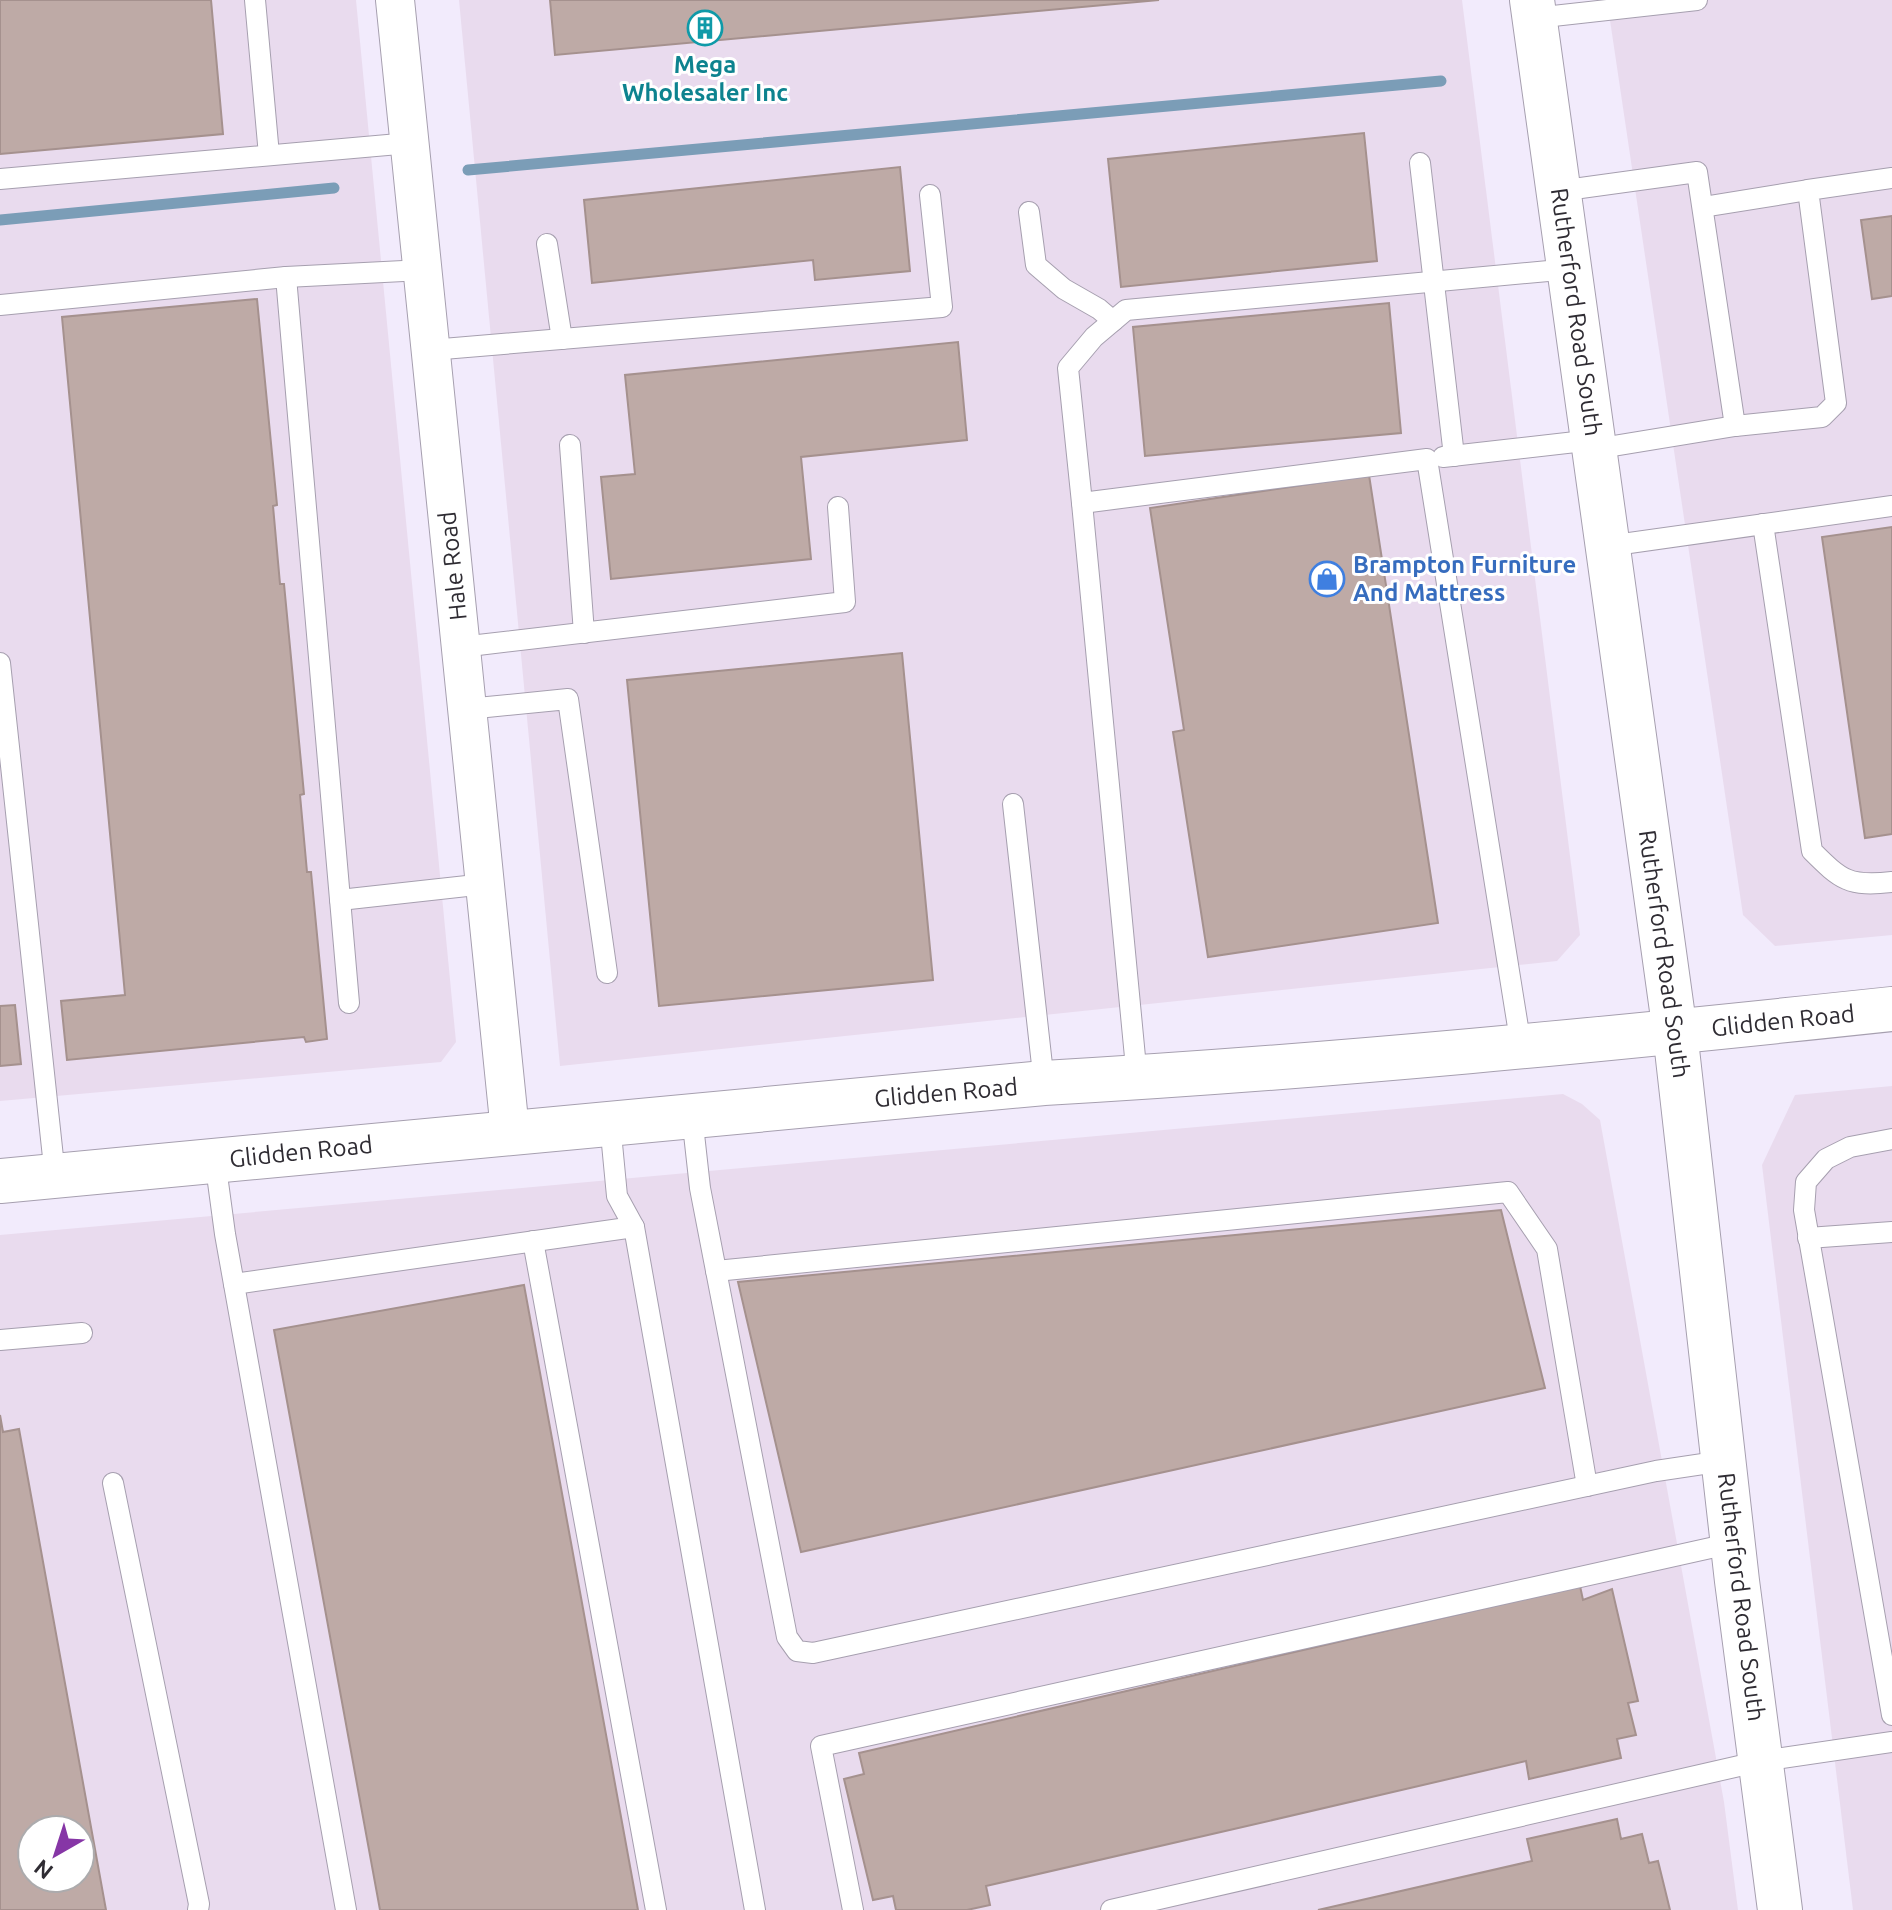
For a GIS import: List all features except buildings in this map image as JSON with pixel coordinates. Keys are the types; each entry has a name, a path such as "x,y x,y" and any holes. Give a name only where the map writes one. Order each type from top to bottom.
{"street":[{"name":"Hale Road","path":"395,0 510,1131"},
{"name":"Rutherford Road South","path":"1534,9 1675,1032 1723,1461 1780,1910"},
{"name":"Glidden Road","path":"0,1181 510,1131 1044,1083 1521,1046 1892,1009"}],"lane":[{"path":"255,0 269,155"},
{"path":"1534,9 1697,0"},
{"path":"0,179 410,143"},
{"path":"1420,163 1454,456"},
{"path":"1559,191 1697,172 1735,426"},
{"path":"1703,207 1892,178"},
{"path":"1082,503 1427,459 1594,444 1822,417 1836,403 1808,190"},
{"path":"431,350 942,307 930,195"},
{"path":"1029,212 1036,265 1064,289 1113,321"},
{"path":"547,244 562,339"},
{"path":"1137,1078 1068,368 1094,337 1126,310 1570,269"},
{"path":"0,305 286,277 423,270"},
{"path":"286,277 349,1003"},
{"path":"570,445 584,633"},
{"path":"1427,459 1521,1046"},
{"path":"1608,546 1892,506"},
{"path":"461,647 845,602 838,507"},
{"path":"1763,524 1812,851 1839,877 1870,884 1892,882"},
{"path":"0,663 55,1176"},
{"path":"467,709 568,699 607,973"},
{"path":"1013,804 1044,1083"},
{"path":"340,900 485,884"},
{"path":"692,1116 700,1188 787,1637 797,1651 813,1653 829,1650 1656,1471 1723,1461"},
{"path":"610,1123 617,1196 634,1227 755,1910"},
{"path":"1892,1139 1850,1147 1826,1159 1806,1182 1804,1210 1892,1715"},
{"path":"215,1160 234,1284 346,1910"},
{"path":"716,1271 1508,1192 1547,1249 1587,1486"},
{"path":"234,1284 634,1227"},
{"path":"1808,1238 1892,1232"},
{"path":"533,1241 656,1910"},
{"path":"0,1340 82,1333"},
{"path":"113,1483 198,1910"},
{"path":"853,1910 821,1746 1733,1543"},
{"path":"1111,1910 1761,1761 1892,1742"}],"shaded area":[{"path":"0,0 356,0 456,1042 441,1062 0,1101"},
{"path":"459,0 1462,0 1580,935 1557,961 560,1066"},
{"path":"1607,0 1892,0 1892,935 1775,946 1743,915"},
{"path":"1892,1086 1892,1910 1853,1910 1762,1165 1795,1095"},
{"path":"1563,1094 1582,1104 1600,1120 1724,1802 1738,1910 0,1910 0,1235"}],"waterway":[{"path":"468,170 1441,81"},
{"path":"0,220 334,188"}],"place":[{"name":"Mega Wholesaler Inc","path":"705,28"},
{"name":"Brampton Furniture And Mattress","path":"1327,579"}]}
